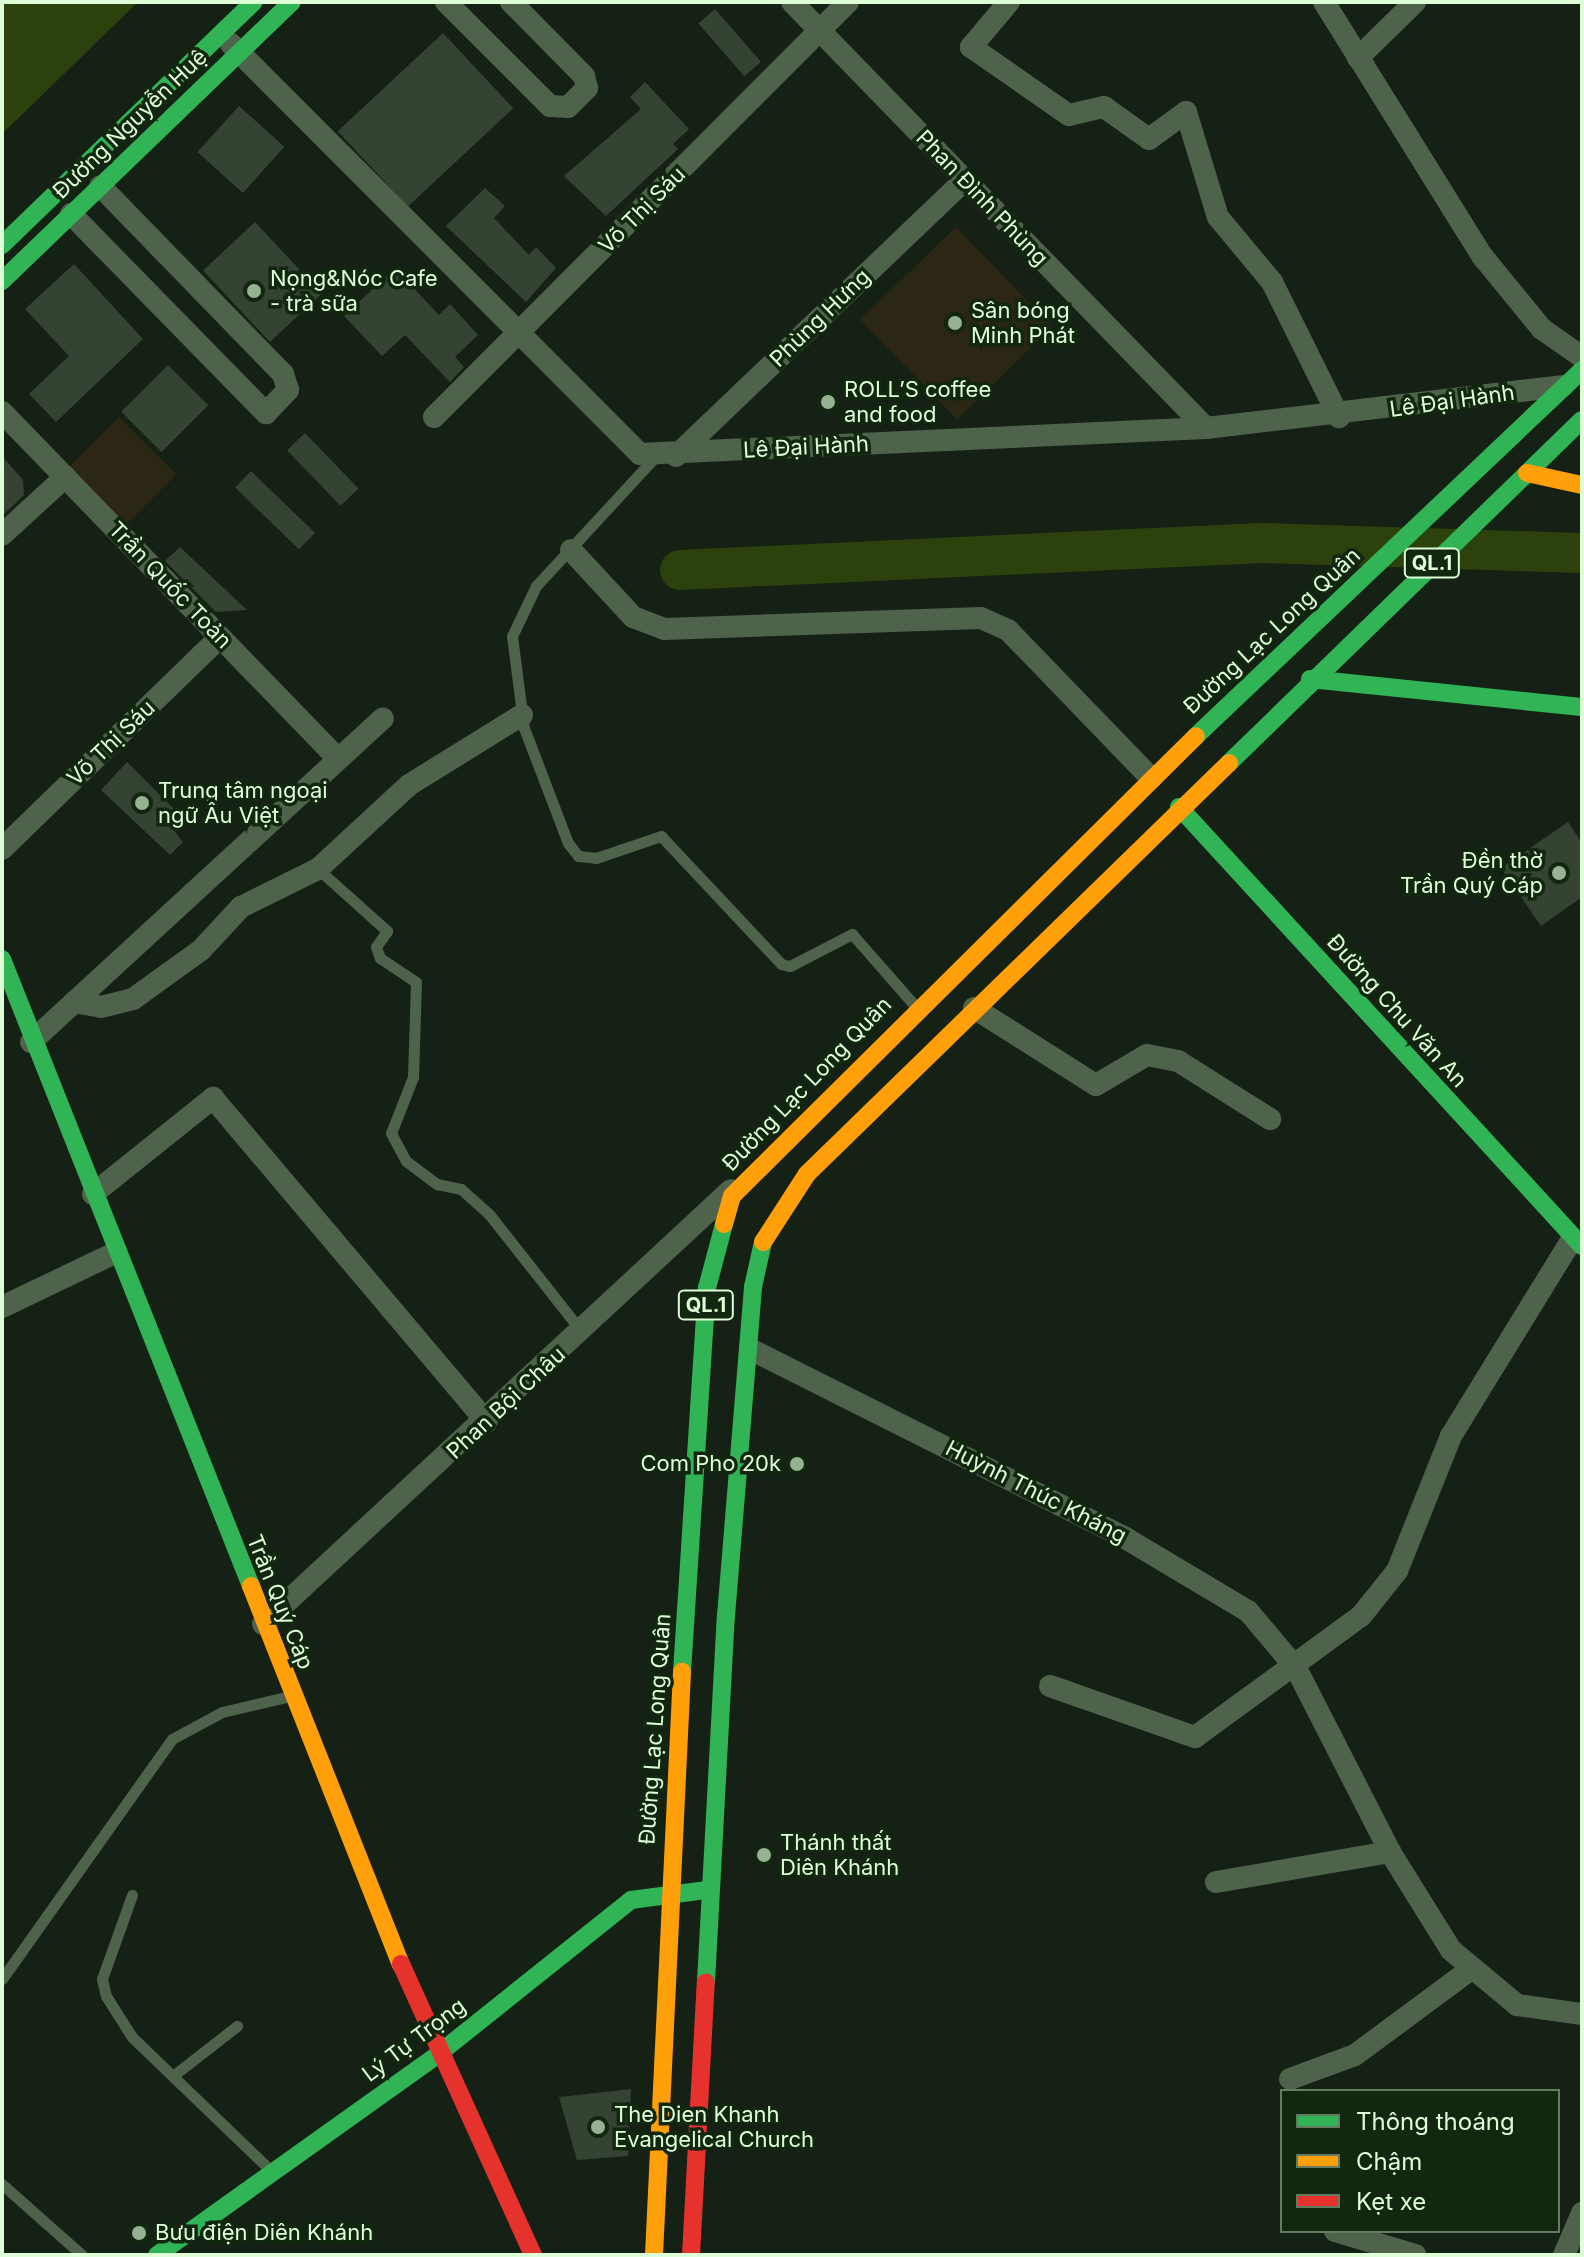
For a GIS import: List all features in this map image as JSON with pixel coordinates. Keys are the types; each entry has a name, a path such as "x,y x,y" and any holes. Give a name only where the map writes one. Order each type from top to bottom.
{"main road":[{"name":"Đường Nguyễn Huệ","path":"2,245 254,2"},
{"name":"Đường Nguyễn Huệ","path":"2,281 292,2"},
{"name":"Đường Lạc Long Quân","path":"654,2255 668,1890 707,1288 717,1235 745,1177 1151,778 1582,370"},
{"name":"QL.1","path":"691,2255 707,1890 750,1349 758,1260 785,1201 974,1008 1179,807 1582,420"},
{"path":"1527,473 1582,485"},
{"path":"1310,679 1582,707"},
{"name":"Đường Chu Văn An","path":"1179,807 1577,1243"},
{"name":"Trần Quý Cáp","path":"2,959 31,1042 437,2055 533,2255"},
{"name":"Lý Tự Trọng","path":"157,2255 437,2055 631,1900 668,1890 707,1890"}],"street":[{"path":"446,2 550,106 568,107 587,88 584,76 511,2"},
{"name":"Phan Đình Phùng","path":"792,2 1206,428"},
{"name":"Võ Thị Sáu","path":"434,417 822,33 848,2"},
{"path":"1009,2 971,47 1069,115 1104,107 1149,139 1186,112 1218,217 1272,282 1339,417"},
{"path":"1324,2 1483,257 1542,329 1582,357"},
{"path":"1358,58 1415,2"},
{"path":"221,34 632,448 666,456"},
{"name":"Phùng Hưng","path":"666,456 964,181"},
{"path":"71,214 266,413 288,390 283,374 100,186"},
{"name":"Lê Đại Hành","path":"666,456 1206,428 1339,417 1564,386"},
{"name":"Trần Quốc Toản","path":"2,412 338,759"},
{"path":"2,535 65,477"},
{"path":"571,550 633,617 664,629 981,618 1008,630 1151,778"},
{"name":"Võ Thị Sáu","path":"2,849 220,637"},
{"path":"74,1002 101,1007 133,999 201,950 241,907 318,869 409,785 522,715"},
{"path":"31,1042 383,718"},
{"path":"974,1008 1096,1085 1147,1055 1178,1061 1270,1119"},
{"path":"93,1194 213,1098 487,1422"},
{"name":"Phan Bội Châu","path":"263,1624 487,1422 745,1177"},
{"path":"1050,1686 1195,1737 1296,1668 1383,1594 1451,1436 1577,1243"},
{"path":"2,1307 117,1252"},
{"name":"Huỳnh Thúc Kháng","path":"750,1349 1208,1586 1265,1626 1296,1668 1390,1852 1470,1970 1517,2005 1582,2014"},
{"path":"1216,1882 1390,1852"},
{"path":"1290,2079 1355,2055 1470,1970"},
{"path":"1564,2255 1582,2213"},
{"path":"1341,2233 1404,2253"}],"lane":[{"path":"666,456 571,550 517,617 511,650 522,715 578,856 611,855 661,836 781,964 790,966 852,934 916,1007"},
{"path":"318,869 387,931 376,947 380,958 416,982 413,1077 391,1133 406,1161 437,1184 461,1189 489,1214 582,1333"},
{"path":"2,1979 172,1739 222,1712 291,1696"},
{"path":"132,1895 102,1979 106,1996 132,2037 272,2173"},
{"path":"174,2075 237,2026"},
{"path":"2,2184 82,2255"}],"shaded area":[{"path":"2,2 138,2 2,134"},
{"name":"Sân bóng Minh Phát","path":"956,227 1053,327 957,419 860,319"},
{"path":"119,417 176,474 126,524 69,467"}],"building":[{"path":"715,9 761,62 744,76 698,23"},
{"path":"443,33 513,108 408,207 338,131"},
{"path":"645,82 689,129 673,144 678,149 606,216 564,176 641,109 630,97"},
{"path":"239,106 284,147 243,193 198,152"},
{"path":"485,188 505,206 494,218 529,255 536,247 556,268 526,302 446,226"},
{"path":"255,222 322,294 270,342 203,270"},
{"path":"74,264 143,339 56,422 29,394 69,356 25,309"},
{"path":"395,268 439,315 450,304 478,335 455,357 464,367 450,382 405,335 382,356 344,316"},
{"path":"168,365 208,405 162,452 121,412"},
{"path":"305,433 358,488 341,506 287,450"},
{"path":"2,456 23,480 24,495 2,516"},
{"path":"251,471 315,533 299,549 235,488"},
{"path":"180,547 247,610 216,612 165,561"},
{"name":"Trung tâm ngoại ngữ Âu Việt","path":"127,762 181,816 171,827 183,842 170,855 101,790"},
{"path":"1568,822 1582,843 1582,897 1541,926 1501,868"},
{"name":"The Dien Khanh Evangelical Church","path":"631,2089 628,2156 577,2160 559,2097"}],"waterway":[{"path":"680,570 1262,543 1582,553"}],"traffic: fast":[{"path":"2,245 254,2"},
{"path":"2,281 292,2"},
{"path":"1196,736 1582,370"},
{"path":"1229,763 1582,420"},
{"path":"1310,679 1582,707"},
{"path":"1179,807 1582,1246"},
{"path":"2,959 251,1586"},
{"path":"682,1672 707,1288 724,1224"},
{"path":"706,1982 726,1616 753,1287 763,1242"},
{"path":"157,2255 437,2055 631,1900 707,1890"}],"traffic: slow":[{"path":"1527,473 1582,485"},
{"path":"724,1224 732,1196 1196,736"},
{"path":"763,1242 807,1174 1229,763"},
{"path":"251,1586 401,1964"},
{"path":"654,2255 682,1672"}],"traffic: jam":[{"path":"401,1964 533,2255"},
{"path":"691,2255 706,1982"}],"place":[{"name":"Nọng&Nóc Cafe - trà sữa","path":"254,291"},
{"name":"Sân bóng Minh Phát","path":"955,323"},
{"name":"ROLL’S coffee and food","path":"828,402"},
{"name":"Trung tâm ngoại ngữ Âu Việt","path":"142,803"},
{"name":"Đền thờ Trần Quý Cáp","path":"1559,873"},
{"name":"Com Pho 20k","path":"797,1464"},
{"name":"Thánh thất Diên Khánh","path":"764,1855"},
{"name":"The Dien Khanh Evangelical Church","path":"598,2127"},
{"name":"Bưu điện Diên Khánh","path":"139,2233"}]}
